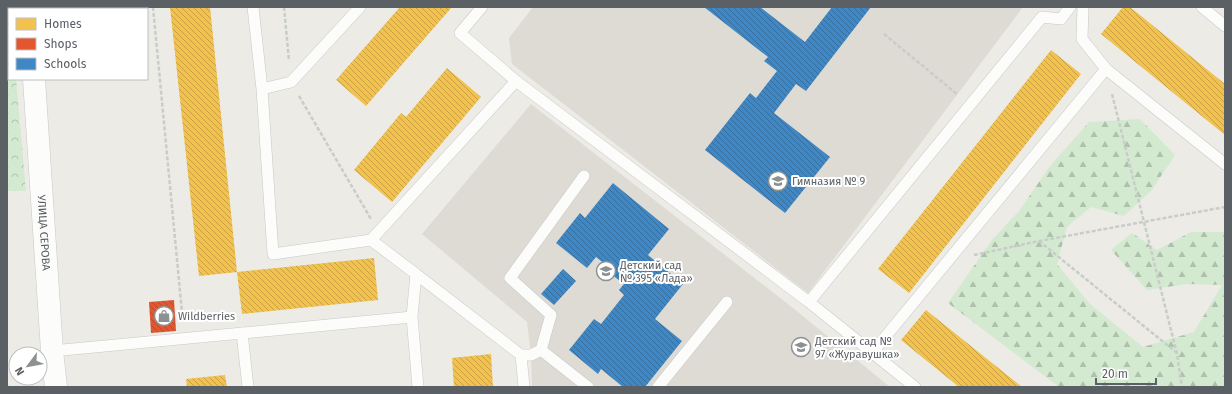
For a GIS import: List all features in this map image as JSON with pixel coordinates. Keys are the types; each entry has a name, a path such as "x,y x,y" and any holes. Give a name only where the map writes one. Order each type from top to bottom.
{"street":[{"name":"УЛИЦА СЕРОВА","path":"34,80 52,351 56,387"}],"lane":[{"path":"253,7 262,89 273,254 374,236 516,81"},
{"path":"262,89 290,82 360,7"},
{"path":"482,7 460,33 516,81 809,302 915,387"},
{"path":"809,302 1042,17 1061,19 1070,7"},
{"path":"1083,7 1082,39 1106,69 1225,164"},
{"path":"1202,7 1225,26"},
{"path":"872,353 1106,69"},
{"path":"541,350 551,315 510,278 584,176"},
{"path":"374,236 416,274 521,355 531,354 541,350"},
{"path":"416,274 412,317 418,387"},
{"path":"658,387 727,302"},
{"path":"52,351 412,317"},
{"path":"242,333 248,387"},
{"path":"541,350 588,387"},
{"path":"521,355 524,387"}],"path":[{"path":"153,7 183,318"},
{"path":"284,7 290,82 374,236"},
{"path":"884,34 970,105"},
{"path":"1106,69 1177,354 1182,387"},
{"path":"950,260 1039,241 1225,207"},
{"path":"1039,241 1177,354"}],"shaded area":[{"name":"Гимназия № 9","path":"533,7 1023,7 808,293 512,64 509,38"},
{"name":"Детский сад № 395 «Лада»","path":"531,104 793,308 890,387 532,387 531,355 527,322 422,234"}],"green space":[{"path":"7,7 10,7 8,8 8,80 16,80 26,191 7,191"},
{"path":"1140,119 1175,155 1151,191 1124,216 1091,207 1067,227 1057,264 1090,304 1143,347 1194,332 1222,285 1187,284 1147,290 1111,250 1132,233 1157,250 1191,232 1225,232 1225,387 1059,387 948,303 992,240 1019,211 1050,166 1089,122"}],"building: Homes":[{"path":"170,7 210,7 237,272 199,276"},
{"path":"400,7 452,7 366,106 336,80"},
{"path":"1123,7 1130,7 1225,84 1225,135 1101,34"},
{"path":"1051,50 1081,74 909,293 878,269"},
{"path":"447,68 481,97 392,202 354,170 401,113 406,117"},
{"path":"374,258 378,300 242,314 237,272"},
{"path":"926,310 1022,387 959,387 901,340"},
{"path":"491,354 493,387 454,387 452,358"},
{"path":"225,375 227,387 187,387 186,379"}],"building: Shops":[{"path":"174,300 176,331 151,333 149,302"}],"building: Schools":[{"path":"704,7 760,7 805,42 832,7 871,7 806,91 796,84 774,113 830,157 785,213 705,150 750,93 756,98 777,71 764,61 768,57"},
{"path":"613,183 669,229 648,255 683,284 655,319 682,341 645,387 623,387 601,369 598,374 569,350 594,319 601,324 624,295 619,290 624,284 603,268 606,265 596,257 587,268 556,243 580,213 585,218"},
{"path":"563,269 576,281 554,305 541,294"}],"place":[{"name":"Гимназия № 9","path":"778,181"},
{"name":"Детский сад № 395 «Лада»","path":"606,271"},
{"name":"Wildberries","path":"164,316"},
{"name":"Детский сад № 97 «Журавушка»","path":"801,347"}]}
